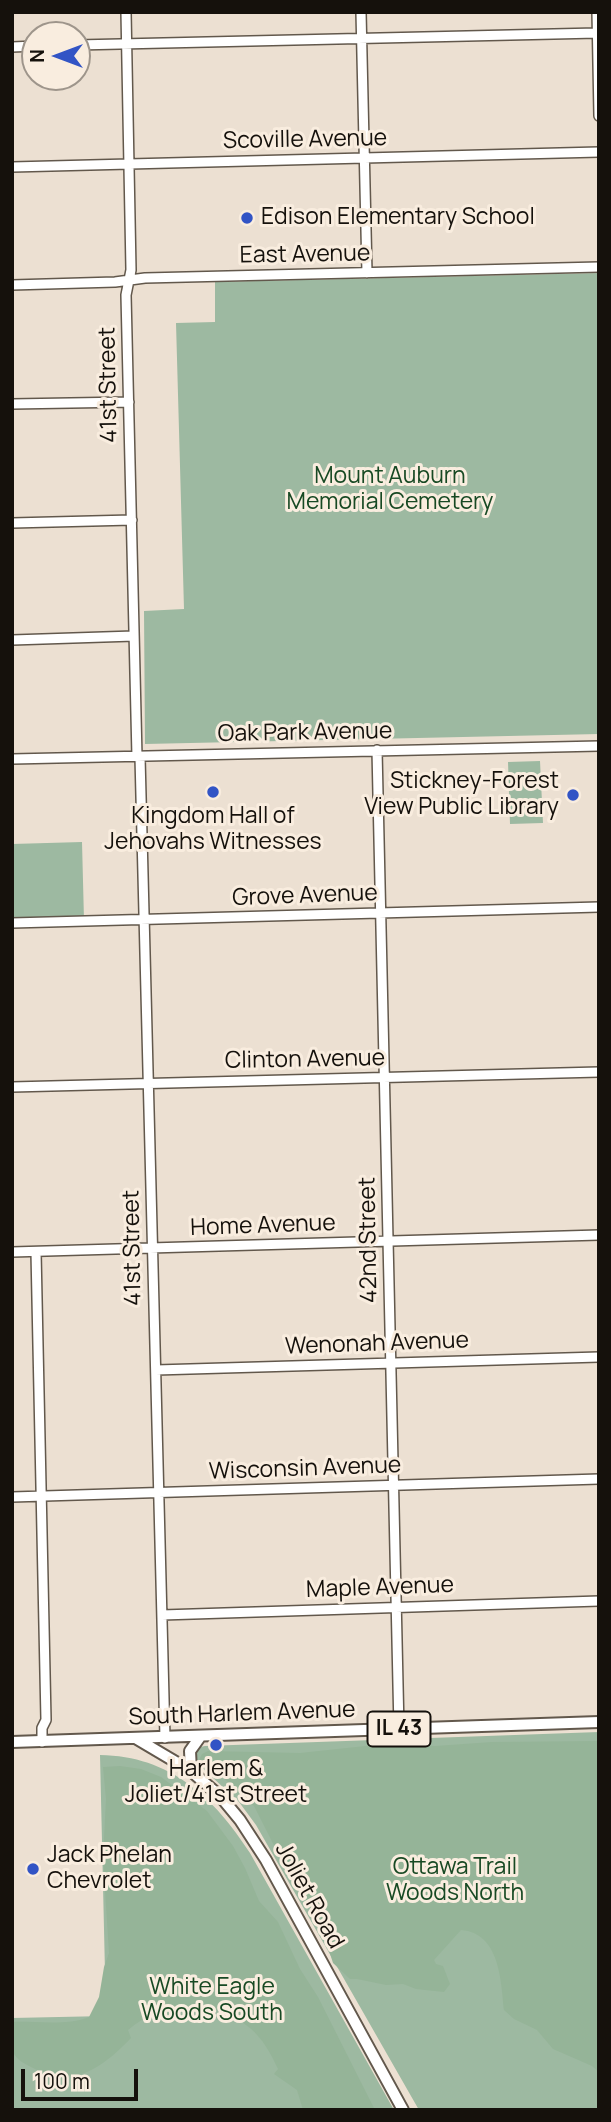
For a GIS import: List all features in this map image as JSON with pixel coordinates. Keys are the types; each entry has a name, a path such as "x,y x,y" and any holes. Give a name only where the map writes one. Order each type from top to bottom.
{"main road":[{"name":"South Harlem Avenue","path":"12,1742 599,1722"},
{"path":"191,1771 190,1751 200,1737"},
{"name":"Joliet Road","path":"137,1739 191,1771 220,1797 240,1820 266,1860 403,2110"}],"street":[{"name":"41st Street","path":"126,12 131,271 126,293 128,402 145,920 165,1738"},
{"path":"361,12 367,273"},
{"path":"597,12 599,116"},
{"path":"91,45 597,33"},
{"name":"Scoville Avenue","path":"12,167 599,152"},
{"name":"East Avenue","path":"12,285 599,267"},
{"path":"12,404 128,402"},
{"path":"12,523 131,520"},
{"path":"12,640 134,636"},
{"name":"Oak Park Avenue","path":"12,759 599,746"},
{"name":"42nd Street","path":"377,750 400,1729"},
{"name":"Grove Avenue","path":"12,923 599,907"},
{"name":"Clinton Avenue","path":"12,1087 599,1072"},
{"name":"Home Avenue","path":"12,1252 599,1235"},
{"path":"36,1252 46,1720 50,1729 47,1742"},
{"name":"Wenonah Avenue","path":"156,1370 599,1357"},
{"name":"Wisconsin Avenue","path":"12,1497 599,1479"},
{"name":"Maple Avenue","path":"162,1615 599,1601"}],"green space":[{"name":"Mount Auburn Memorial Cemetery","path":"599,273 599,734 145,744 144,611 184,609 176,323 215,322 215,282"},
{"path":"540,761 543,823 510,824 508,762"},
{"path":"82,842 84,920 12,922 12,844"},
{"name":"Ottawa Trail Woods North","path":"599,1732 599,2110 419,2110 256,1825 239,1802 198,1764 195,1753 205,1746"},
{"name":"Ottawa Trail Woods North","path":"599,1741 599,2072 592,2066 553,2049 537,2030 514,2019 504,2010 496,1960 484,1940 474,1933 461,1930 434,1960 436,1964 443,1966 450,1984 444,1992 416,1989 403,1984 386,1985 350,1979 333,1963 320,1923 289,1875 254,1806 199,1760 202,1754 208,1751 300,1753 384,1744 435,1746 492,1742"},
{"name":"White Eagle Woods South","path":"100,1755 125,1757 169,1772 188,1783 221,1814 250,1853 394,2110 12,2110 12,2018 106,2016"},
{"name":"White Eagle Woods South","path":"103,1767 141,1769 161,1777 207,1811 233,1846 259,1901 278,1922 375,2110 303,2110 297,2090 274,2074 278,2069 255,2032 236,2018 205,2008 172,2008 142,2020 128,2030 131,2038 109,2058 86,2072 73,2076 46,2074 25,2064 15,2055 11,2043 12,2022 81,2020 89,2017 99,1997 109,1953 103,1858 106,1799"}],"place":[{"name":"Edison Elementary School","path":"247,218"},
{"name":"Kingdom Hall of Jehovahs Witnesses","path":"213,792"},
{"name":"Stickney-Forest View Public Library","path":"573,795"},
{"name":"Harlem & Joliet/41st Street","path":"216,1745"},
{"name":"Jack Phelan Chevrolet","path":"33,1869"}]}
